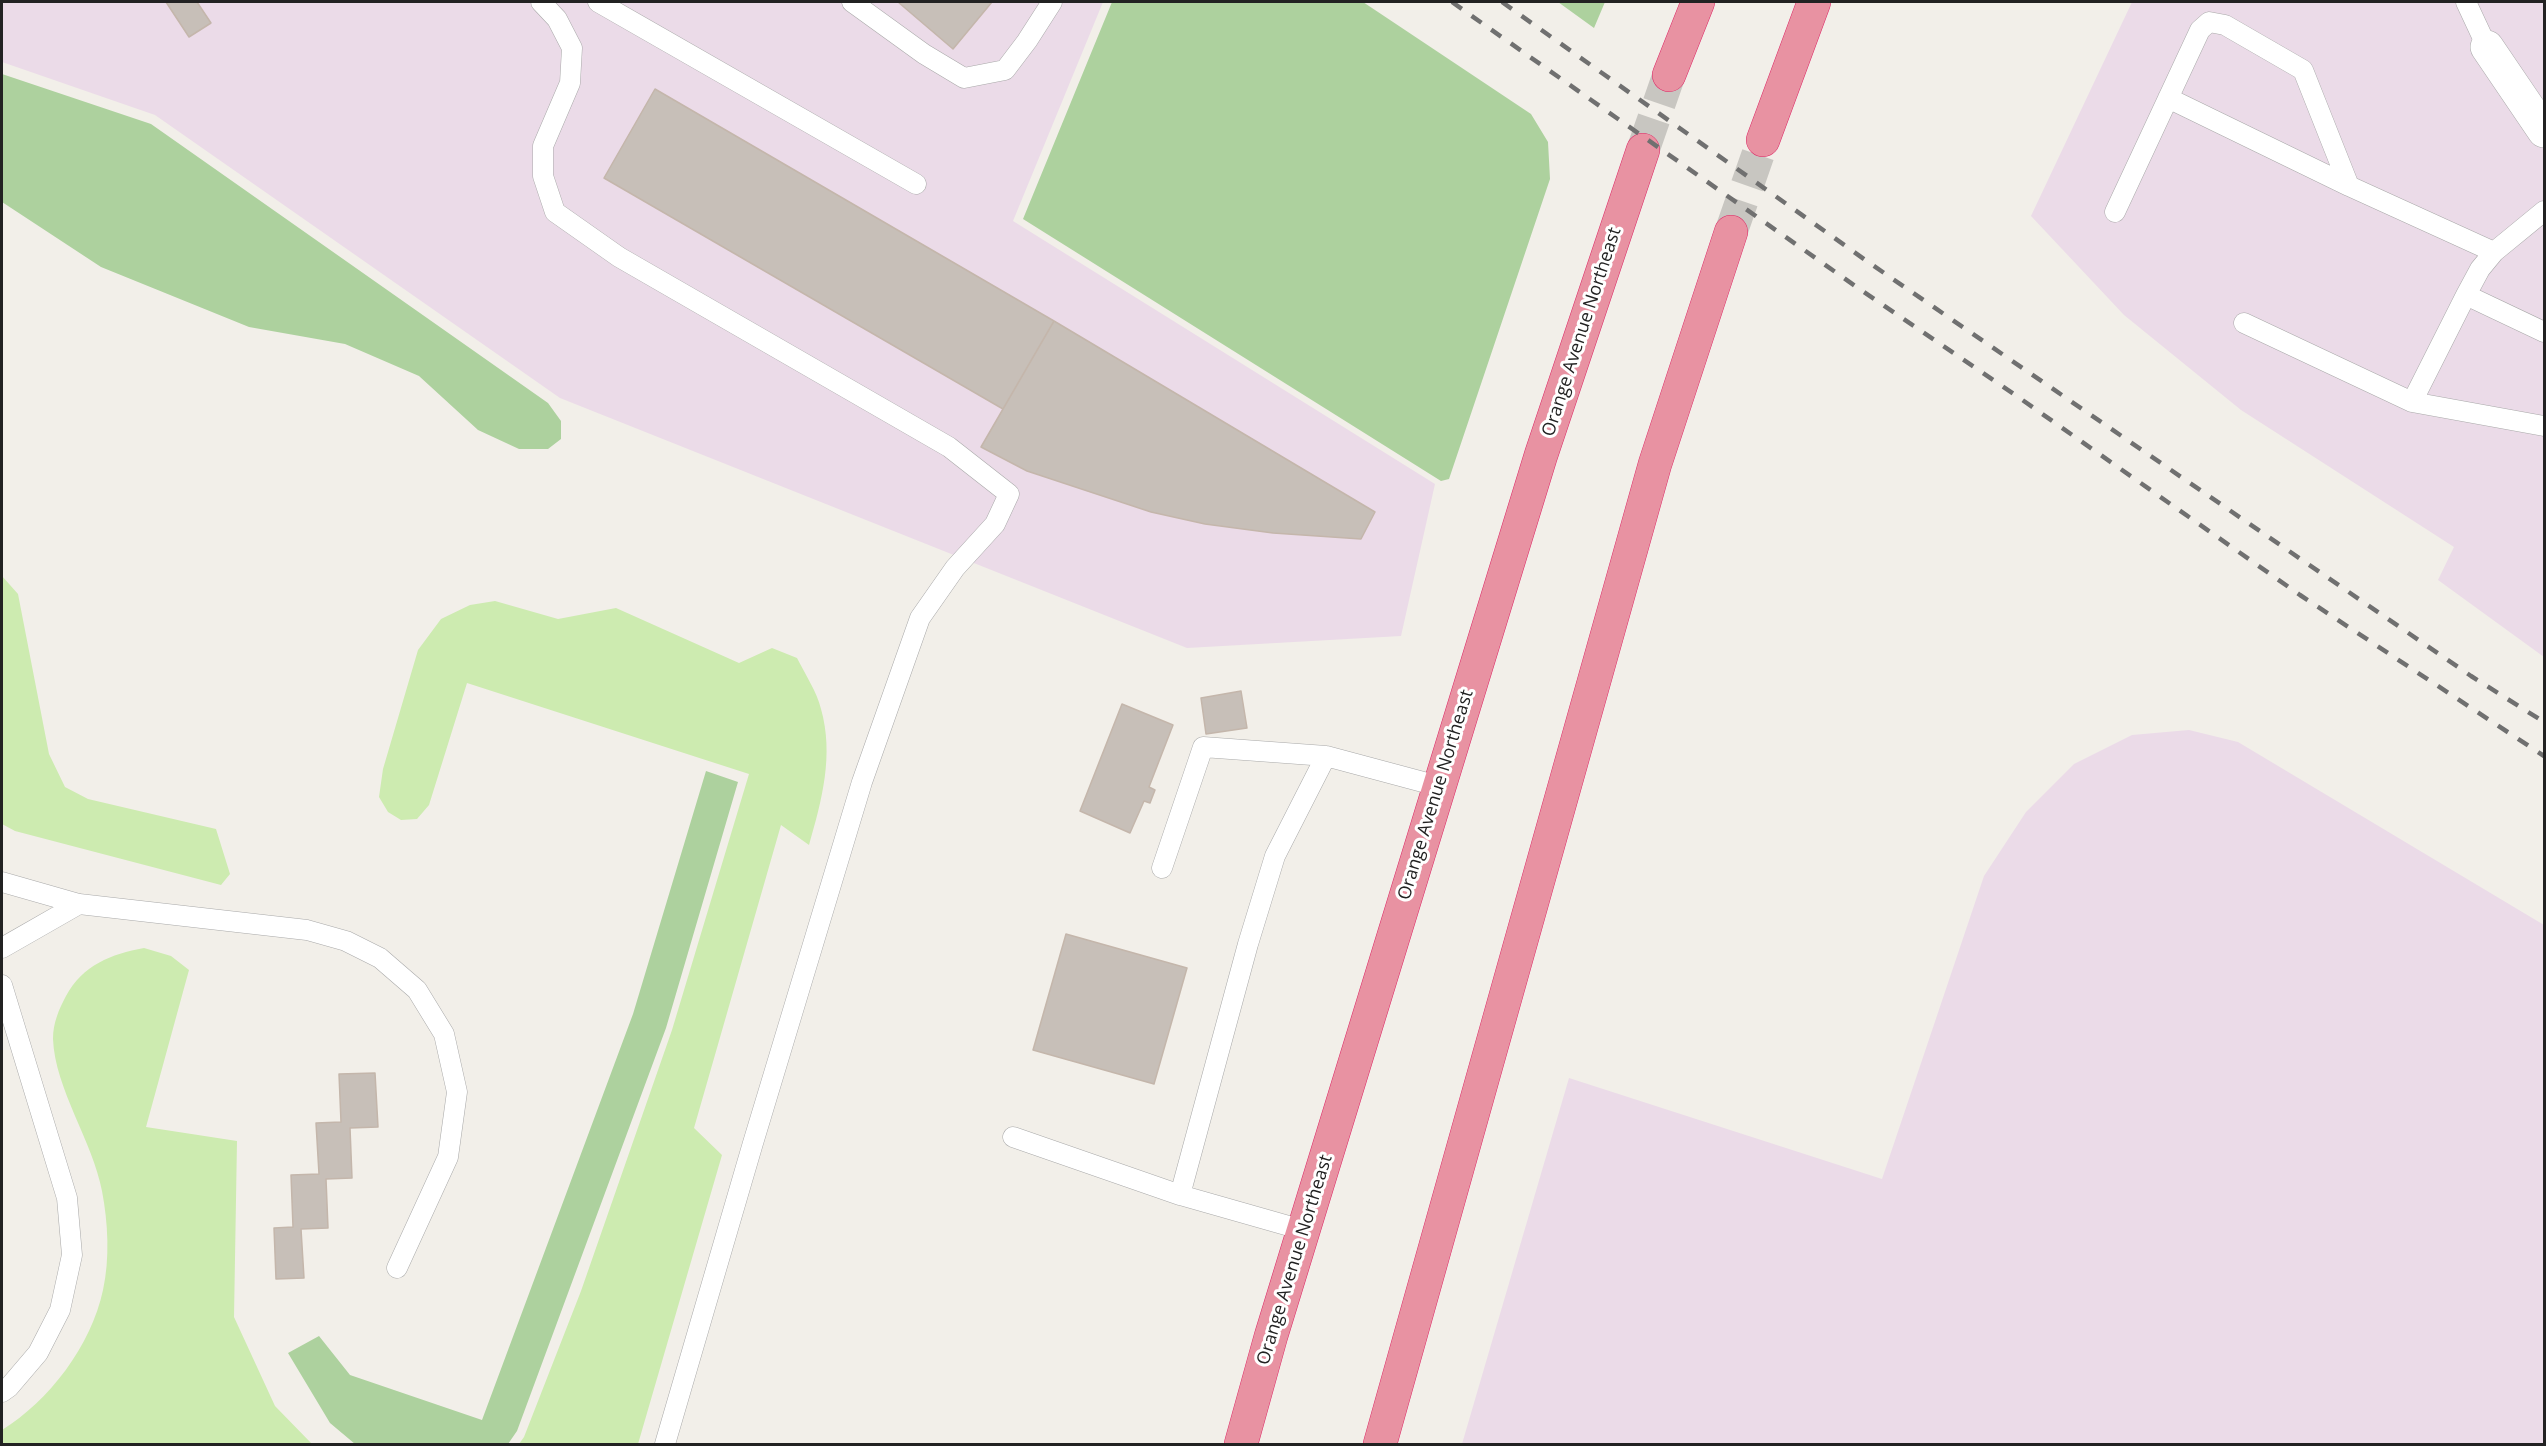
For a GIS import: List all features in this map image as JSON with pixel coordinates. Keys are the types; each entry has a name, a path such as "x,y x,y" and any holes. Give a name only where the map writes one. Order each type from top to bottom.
{"highway":[{"path":"1669,75 1698,2"},
{"path":"1763,140 1814,2"},
{"name":"Orange Avenue Northeast","path":"1241,1444 1438,786 1541,455 1643,150"},
{"path":"1380,1444 1654,464 1731,232"}],"street":[{"path":"2487,47 2544,131"}],"lane":[{"path":"541,2 557,20 572,48 570,83 543,146 543,176 555,212 619,257 949,447 1009,494 994,524 955,568 920,618 862,782 665,1444"},
{"path":"598,2 916,184"},
{"path":"852,2 924,54 964,78 1005,70 1052,2"},
{"path":"2466,2 2487,47"},
{"path":"2115,212 2200,30 2209,22 2225,25 2303,70 2349,186"},
{"path":"2168,98 2349,186 2494,252"},
{"path":"2412,402 2480,269 2494,252 2544,211"},
{"path":"2466,295 2544,332"},
{"path":"2244,323 2412,402 2544,426"},
{"path":"1162,868 1203,747 1326,756 1438,786"},
{"path":"1180,1195 1248,944 1275,856 1326,756"},
{"path":"2,882 79,904 308,930 345,941 381,958 417,990 444,1034 457,1092 448,1157 397,1268"},
{"path":"2,948 79,904"},
{"path":"2,985 67,1198 72,1255 60,1310 44,1342 38,1353 2,1392"},
{"path":"1013,1137 1180,1195 1304,1230"}],"shaded area":[{"path":"2,2 1103,2 1013,221 1435,484 1401,636 1187,648 560,398 155,115 2,62"},
{"path":"2132,2 2544,2 2544,657 2438,580 2454,547 2241,410 2124,315 2031,216"},
{"path":"2189,730 2238,742 2544,925 2544,1444 1462,1444 1569,1078 1882,1179 1984,876 2026,812 2074,764 2132,735"}],"green space":[{"path":"1112,2 1363,2 1531,114 1548,142 1550,179 1449,479 1441,481 1023,219"},
{"path":"1558,2 1605,2 1594,28"},
{"path":"2,74 151,124 548,403 561,421 561,439 548,449 519,449 478,430 419,376 345,344 249,327 101,267 2,202"},
{"path":"2,576 18,594 49,754 65,787 88,799 216,829 230,874 221,885 15,831 2,824"},
{"path":"495,601 558,619 616,608 739,663 772,648 797,658 817,696 825,726 825,777 809,845 781,825 694,1128 722,1155 638,1444 519,1444 524,1437 581,1291 672,1030 749,774 467,683 429,805 417,819 401,820 388,812 379,797 383,769 418,650 441,619 470,605"},
{"path":"706,771 738,782 666,1028 517,1431 508,1444 355,1444 330,1423 288,1353 319,1336 350,1375 482,1420 633,1014"},
{"path":"144,948 171,956 189,970 146,1127 237,1141 234,1317 275,1406 312,1444 2,1444 2,1430 36,1404 66,1370 78,1351 97,1311 107,1266 106,1215 102,1191 91,1154 60,1077 53,1039 55,1022 63,1001 73,985 89,969 109,958"}],"building":[{"path":"166,2 197,2 211,23 189,37"},
{"path":"898,2 992,2 953,49"},
{"path":"655,89 1054,321 1003,409 604,178"},
{"path":"1054,321 1375,512 1361,539 1273,533 1205,524 1151,512 1027,471 981,447"},
{"path":"1241,691 1247,728 1206,734 1201,698"},
{"path":"1122,704 1173,725 1149,787 1155,790 1150,803 1144,801 1130,833 1080,811"},
{"path":"1066,934 1187,968 1154,1084 1033,1050"},
{"path":"375,1073 378,1127 350,1128 352,1178 326,1179 328,1228 301,1229 304,1278 276,1279 274,1228 293,1227 291,1175 319,1174 316,1123 341,1122 339,1074"}],"tunnel":[{"path":"1643,150 1669,75"},
{"path":"1731,232 1763,140"}],"railway":[{"path":"1452,2 2300,595 2544,756"},
{"path":"1502,2 1871,264 2471,676 2544,722"}]}
